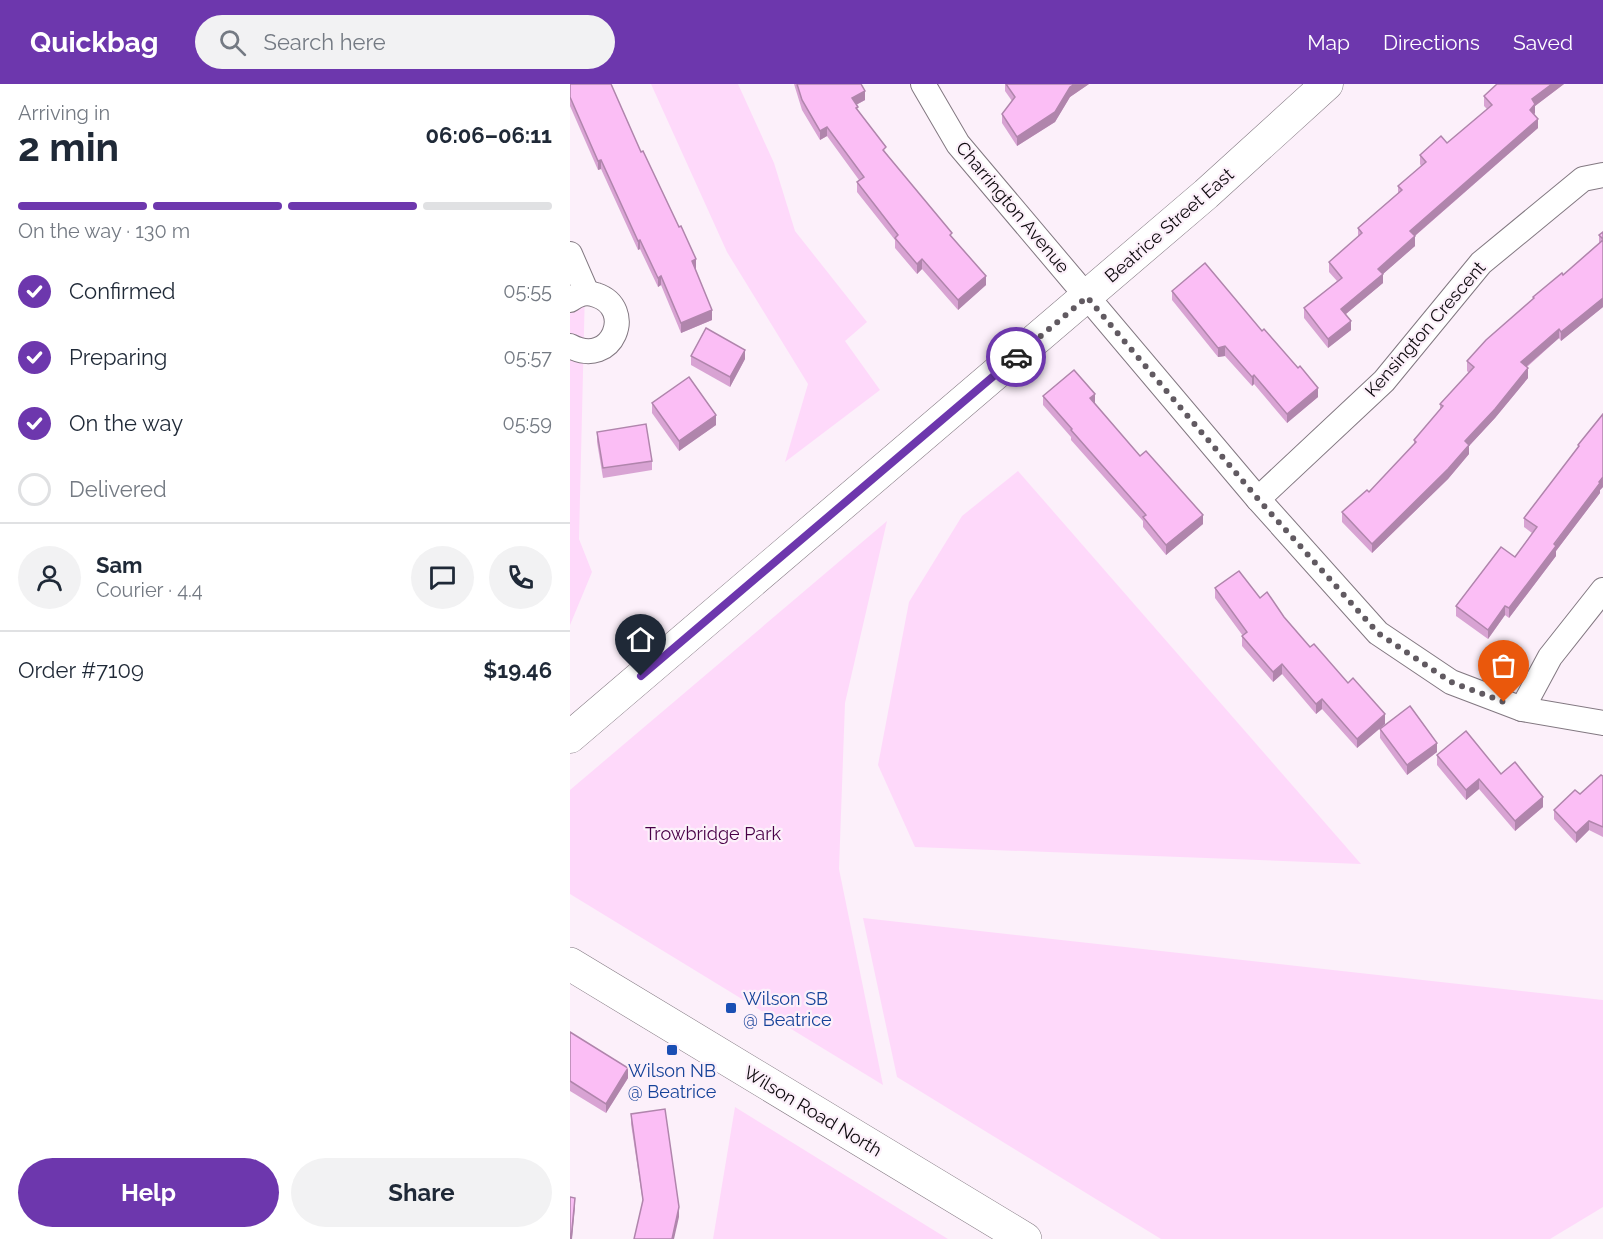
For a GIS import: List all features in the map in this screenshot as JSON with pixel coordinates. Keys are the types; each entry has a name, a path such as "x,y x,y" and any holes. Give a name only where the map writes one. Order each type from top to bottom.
{"main road":[{"name":"Wilson Road North","path":"570,964 1025,1239"}],"street":[{"name":"Charrington Avenue","path":"923,84 958,144 1258,499 1378,633 1451,682 1522,709 1603,723"},
{"name":"Beatrice Street East","path":"570,737 1087,297 1206,194 1327,84"},
{"name":"Kensington Crescent","path":"1258,499 1384,381 1481,263 1583,179 1603,175"},
{"path":"570,254 579,296 601,297 615,311 617,321 612,339 597,351 588,352 570,346"},
{"path":"1522,709 1550,657 1603,590"}],"green space":[{"path":"651,84 738,84 774,163 795,231 867,322 845,341 880,390 785,462 808,384 727,252"},
{"path":"570,256 585,289 579,539 592,572 570,625"},
{"path":"1018,471 1361,864 915,847 878,765 909,602 962,516"},
{"name":"Trowbridge Park","path":"887,521 845,703 839,869 883,1085 570,894 570,790"},
{"path":"863,918 1603,1000 1603,1207 1550,1239 1161,1239 897,1077"},
{"path":"735,1107 948,1239 713,1239"}],"building":[{"path":"570,84 611,84 641,152 643,151 696,259 692,261 712,310 681,323 661,276 658,278 640,240 638,241 601,160 598,161 570,97"},
{"path":"797,84 861,84 865,91 852,98 858,107 856,108 886,147 883,150 952,233 950,235 986,276 958,300 922,259 917,264 895,238 898,235 857,182 864,177 827,127 820,131 802,100"},
{"path":"1006,84 1075,84 1070,87 1055,112 1017,137 1002,114 1015,97"},
{"path":"1497,84 1552,84 1532,99 1535,104 1530,110 1538,119 1410,231 1415,236 1378,269 1383,274 1341,309 1351,321 1328,339 1304,308 1342,278 1329,262 1362,233 1358,228 1402,190 1398,186 1426,162 1420,155 1441,136 1447,143 1492,105 1484,96"},
{"path":"1603,240 1603,298 1561,332 1559,329 1521,362 1528,368 1495,409 1465,441 1469,445 1372,544 1342,512 1367,490 1369,492 1416,442 1414,440 1443,406 1440,404 1474,367 1467,361 1486,340 1533,297 1562,273 1563,275"},
{"path":"1205,263 1262,331 1264,329 1318,388 1287,414 1254,375 1252,377 1225,346 1218,348 1172,291"},
{"path":"706,328 745,350 730,377 691,356"},
{"path":"1074,370 1095,394 1090,398 1140,456 1146,451 1203,515 1166,545 1143,517 1146,515 1043,396"},
{"path":"689,377 716,415 679,441 652,403"},
{"path":"1603,414 1603,477 1600,483 1509,608 1505,606 1488,630 1456,606 1501,547 1515,557 1537,527 1524,518"},
{"path":"646,424 652,461 603,468 597,432"},
{"path":"1239,571 1260,598 1267,592 1284,617 1310,647 1314,644 1348,683 1353,678 1385,714 1357,739 1322,699 1316,704 1282,664 1273,672 1242,636 1247,632 1215,588"},
{"path":"1410,706 1437,743 1407,765 1380,729"},
{"path":"1466,731 1501,774 1515,762 1543,797 1515,821 1479,779 1466,790 1437,755"},
{"path":"1601,775 1603,776 1603,827 1589,821 1576,833 1554,810 1575,790 1580,794"},
{"path":"570,1032 628,1068 606,1104 570,1081"},
{"path":"665,1109 679,1207 672,1239 634,1239 643,1200 631,1114"},
{"path":"570,1197 575,1198 571,1239 570,1239"}],"way so far":[{"path":"1016,357 1087,297 1258,499 1378,633 1451,682 1504,702"}],"place":[{"name":"Wilson SB @ Beatrice","path":"731,1008"},
{"name":"Wilson NB @ Beatrice","path":"672,1050"}],"route":[{"path":"641,676 1016,357"}]}
